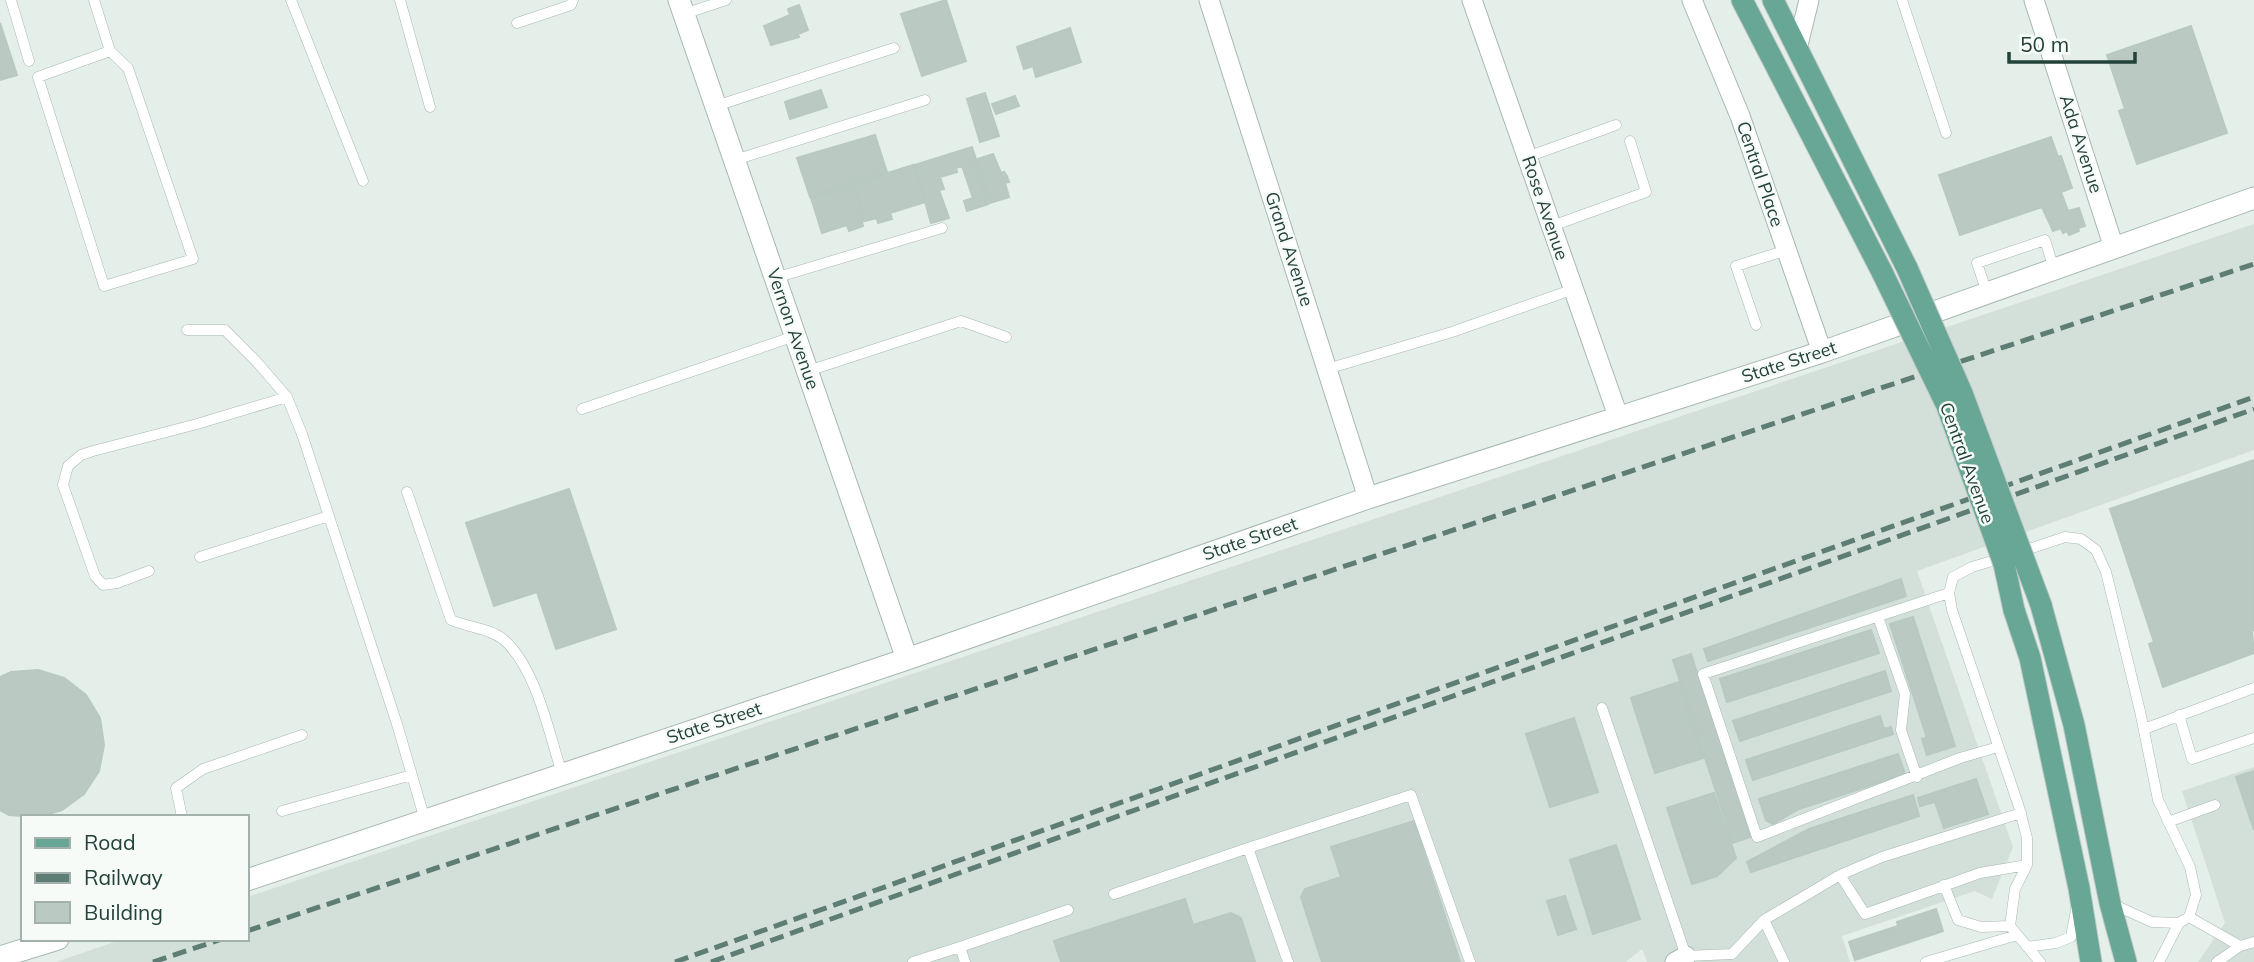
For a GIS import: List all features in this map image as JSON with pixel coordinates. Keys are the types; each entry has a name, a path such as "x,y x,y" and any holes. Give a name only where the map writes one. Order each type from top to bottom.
{"main road":[{"name":"Central Avenue","path":"1742,0 1882,272 1947,406 2004,564 2014,610 2030,658 2079,888 2091,962"},
{"name":"Central Avenue","path":"1773,0 1907,268 1962,393 2042,605 2074,725 2110,903 2126,962"}],"street":[{"name":"Grand Avenue","path":"1209,0 1368,498"},
{"name":"Rose Avenue","path":"1472,0 1618,415"},
{"name":"Central Place","path":"1692,0 1740,116 1822,352"},
{"path":"1797,49 1810,0"},
{"name":"Ada Avenue","path":"2034,0 2114,248"},
{"name":"Vernon Avenue","path":"681,7 907,659"},
{"name":"State Street","path":"248,880 907,659 1368,498 1618,415 1822,352 2254,198"},
{"path":"0,957 52,941"}],"lane":[{"path":"11,0 29,61"},
{"path":"94,0 110,51 128,68 192,259 104,286 38,77 110,51"},
{"path":"291,0 363,181"},
{"path":"400,0 430,107"},
{"path":"517,23 571,5 573,0"},
{"path":"681,7 726,0"},
{"path":"1902,0 1946,133"},
{"path":"716,106 894,48"},
{"path":"735,160 925,100"},
{"path":"1527,157 1616,125"},
{"path":"1552,226 1646,192 1630,141"},
{"path":"775,278 942,228"},
{"path":"1987,293 1976,263 2045,240 2054,269"},
{"path":"1756,325 1736,266 1787,250"},
{"path":"1327,369 1452,332 1574,289"},
{"path":"808,372 961,321 1006,337"},
{"path":"187,330 225,330 287,397 329,516 425,820"},
{"path":"582,409 796,336"},
{"path":"149,571 117,583 103,584 95,576 63,485 68,466 80,455 287,397"},
{"path":"407,492 452,620 502,638 521,662 534,686 562,774"},
{"path":"200,557 329,516"},
{"path":"2040,962 2013,930 2015,889 2027,865 2027,838 2021,813 1952,610 1949,593 1953,578 1972,567 2065,537 2081,539 2096,550 2106,572 2144,729 2158,800 2190,867 2196,895 2189,917 2179,923 2159,962"},
{"path":"1949,593 1703,674 1757,837 1917,777 1960,758 1998,747"},
{"path":"1878,617 1905,694 1901,730 1917,777"},
{"path":"2144,729 2254,688"},
{"path":"1602,708 1680,959 1732,954 1764,920 1840,875 1894,853 2021,813"},
{"path":"2179,715 2192,759 2254,738"},
{"path":"182,815 176,788 203,769 302,736"},
{"path":"282,811 412,775"},
{"path":"1114,894 1411,795 1471,962"},
{"path":"2168,822 2215,805"},
{"path":"1248,848 1288,962"},
{"path":"1840,875 1865,914 1980,873 2027,865"},
{"path":"1944,885 1958,920 1981,927 2013,930"},
{"path":"2027,947 2056,943 2071,937 2079,888"},
{"path":"2110,903 2152,922 2179,923"},
{"path":"913,962 1068,910"},
{"path":"2189,917 2240,946"},
{"path":"1764,920 1784,962"},
{"path":"1926,962 2013,930"},
{"path":"2217,962 2240,946 2254,942"},
{"path":"960,947 965,962"}],"shaded area":[{"path":"2254,224 2254,450 1917,571 2013,847 1992,899 1975,891 1842,936 1850,962 1647,962 1642,949 1626,962 56,962 117,941 248,941 248,897"},
{"path":"2254,767 2254,962 2198,962 2225,923 2182,791"}],"building":[{"path":"946,0 966,61 922,76 901,14"},
{"path":"799,5 808,30 798,34 799,37 771,45 764,26 790,15 788,9"},
{"path":"0,23 17,75 0,80"},
{"path":"2191,26 2227,133 2137,164 2119,111 2125,109 2107,55"},
{"path":"1070,28 1081,62 1036,77 1033,66 1024,69 1017,47"},
{"path":"821,90 827,107 790,119 785,102"},
{"path":"985,93 999,136 980,142 967,99"},
{"path":"1015,96 1019,106 996,114 992,104"},
{"path":"875,135 887,172 810,197 797,158"},
{"path":"2051,137 2072,188 2061,192 2068,211 2079,208 2085,226 2069,235 2067,231 2063,233 2061,228 2053,231 2042,207 1960,235 1939,175"},
{"path":"972,147 988,204 967,211 964,201 973,198 962,166 956,168 957,172 940,177 944,189 939,190 949,218 931,223 915,165"},
{"path":"993,154 1001,173 1004,172 1007,176 1009,182 1005,183 1009,197 990,203 975,160"},
{"path":"913,165 925,202 890,213 892,219 878,223 877,218 865,221 853,184"},
{"path":"853,185 864,220 863,226 849,231 847,225 822,233 811,198"},
{"path":"2254,460 2254,653 2163,687 2149,644 2154,642 2110,509"},
{"path":"569,489 616,629 556,649 537,592 494,606 466,523"},
{"path":"1901,579 1906,596 1708,661 1704,649"},
{"path":"1913,617 1955,746 1927,755 1922,739 1927,738 1890,624"},
{"path":"1871,630 1879,653 1727,702 1720,679"},
{"path":"1691,654 1750,837 1733,843 1673,660"},
{"path":"38,670 64,678 86,695 100,718 104,745 99,771 84,794 62,810 46,815 21,816 9,815 0,810 0,677 11,672"},
{"path":"1885,671 1891,691 1740,741 1733,721"},
{"path":"1679,682 1703,758 1655,773 1631,698"},
{"path":"1880,716 1884,729 1891,727 1893,734 1753,780 1746,760"},
{"path":"1574,718 1598,792 1550,807 1526,734"},
{"path":"1898,754 1905,774 1799,809 1773,824 1766,820 1759,799"},
{"path":"2254,771 2254,830 2236,777"},
{"path":"1976,779 1988,814 1944,828 1935,802 1920,806 1918,798"},
{"path":"1714,793 1736,858 1717,876 1692,884 1667,808"},
{"path":"1913,795 1919,816 1751,872 1747,862 1809,829"},
{"path":"1414,821 1460,962 1322,962 1301,897 1305,889 1341,877 1331,847"},
{"path":"1616,845 1640,919 1593,934 1570,860"},
{"path":"1565,896 1576,929 1558,935 1547,901"},
{"path":"1185,899 1193,925 1231,913 1241,918 1255,962 1061,962 1054,941"},
{"path":"1936,909 1943,931 1855,960 1849,942 1898,926 1897,922"}],"railway":[{"path":"248,931 2254,264"},
{"path":"675,962 2254,397"},
{"path":"711,962 2254,409"},
{"path":"153,962 216,941"}]}
